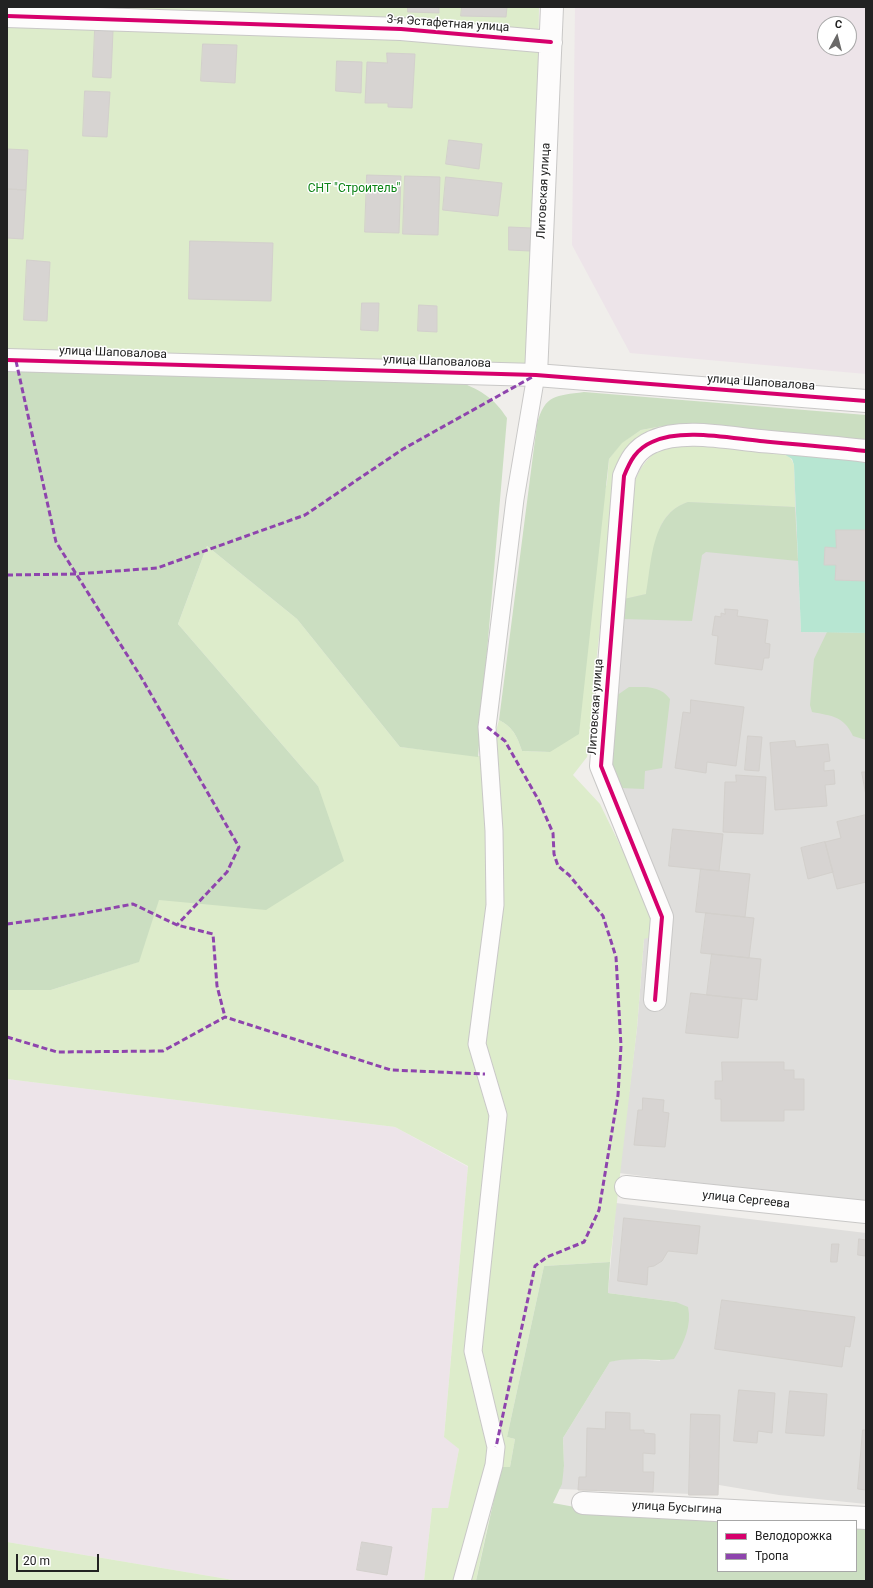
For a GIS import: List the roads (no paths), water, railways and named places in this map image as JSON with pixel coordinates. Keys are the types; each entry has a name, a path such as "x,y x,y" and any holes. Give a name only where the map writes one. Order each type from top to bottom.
{"street":[{"name":"Литовская улица","path":"536,375 552,7"},
{"name":"3-я Эстафетная улица","path":"7,16 401,29 551,42"},
{"name":"улица Шаповалова","path":"7,360 536,375 866,401"},
{"name":"Литовская улица","path":"655,1000 662,917 601,766 624,476 630,461 640,449 652,441 669,437 708,436 866,451"},
{"name":"улица Сергеева","path":"626,1187 866,1212"},
{"name":"улица Бусыгина","path":"583,1503 866,1518"}],"lane":[{"path":"462,1581 494,1465 496,1447 473,1351 498,1115 476,1044 494,905 494,831 487,727 515,499 536,375"}],"park label":[{"name":"СНТ \"Строитель\"","path":"354,189"}]}
